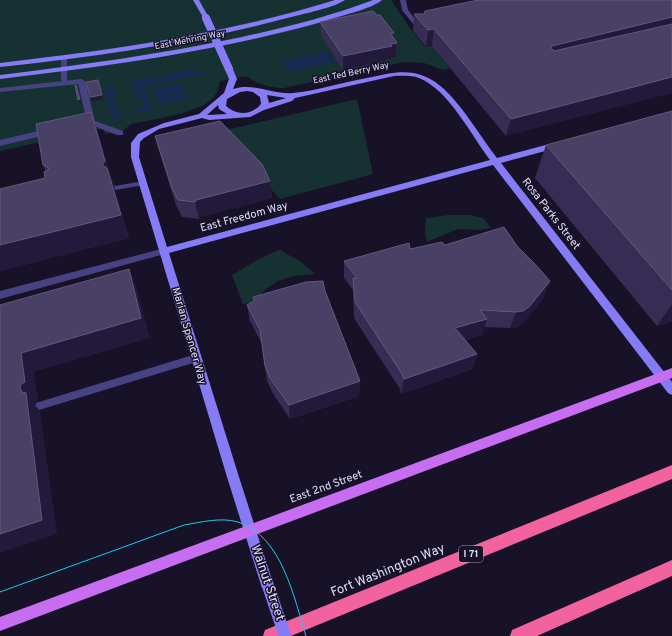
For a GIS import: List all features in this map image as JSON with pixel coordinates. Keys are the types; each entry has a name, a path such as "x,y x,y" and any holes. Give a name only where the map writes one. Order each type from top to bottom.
{"highway":[{"name":"Fort Washington Way","path":"271,636 672,472"},
{"path":"518,636 672,568"}],"main road":[{"path":"196,0 206,18 233,79 247,89"},
{"name":"East Mehring Way","path":"0,65 64,58 166,43 227,31 293,15 342,0"},
{"name":"East Mehring Way","path":"0,76 64,70 122,62 217,45 326,19 379,0"},
{"name":"East Ted Berry Way","path":"260,92 292,96 394,74 414,74"},
{"name":"Rosa Parks Street","path":"414,74 431,82 450,100 495,161 672,390"},
{"path":"233,79 222,103 225,111 237,116"},
{"path":"240,89 260,92 266,100 262,108 252,114 209,118 202,116 226,96 240,89"},
{"name":"East Ted Berry Way","path":"262,108 289,99 292,96"},
{"name":"Marian Spencer Way","path":"202,116 154,129 143,134 134,147 135,157 165,251 248,530"},
{"name":"East Freedom Way","path":"165,251 566,143"},
{"name":"East 2nd Street","path":"0,624 248,530 672,373"},
{"name":"Walnut Street","path":"248,530 285,636"}],"street":[{"path":"0,90 81,81 91,122"},
{"path":"76,126 91,122 120,133"},
{"path":"0,143 61,129"},
{"name":"East Freedom Way","path":"0,295 165,251"}],"lane":[{"path":"403,0 405,10 420,29"},
{"path":"64,58 64,81"},
{"path":"115,188 143,183"},
{"path":"39,406 196,358"}],"green space":[{"path":"0,0 391,0 425,47 432,46 450,68 443,70 424,63 404,62 284,88 264,85 246,76 220,81 218,90 213,98 198,108 187,112 131,124 124,130 105,134 103,128 0,151"},
{"path":"357,99 373,174 280,199 218,132"},
{"path":"449,215 469,215 483,218 491,228 480,230 458,229 427,242 425,233 426,218"},
{"path":"280,250 301,262 315,274 294,276 278,281 267,288 252,303 243,304 232,275 261,258"}],"water":[{"path":"328,51 335,62 289,72 282,61"},
{"path":"193,68 195,73 205,71 206,74 145,87 153,109 136,113 135,109 144,107 143,102 138,103 131,81 155,76 157,81 164,80 162,75"},
{"path":"182,83 188,99 159,105 154,89"},
{"path":"112,86 120,117 112,119 104,87"}],"building":[{"path":"478,0 672,0 672,17 552,46 551,48 554,51 672,24 672,77 511,119 434,29 428,30 414,14 424,14 425,11"},
{"path":"373,11 377,15 380,15 394,33 391,34 397,43 391,44 392,46 343,56 320,22"},
{"path":"98,80 102,95 90,97 86,82"},
{"path":"75,85 80,99 78,100"},
{"path":"672,111 672,290 546,145"},
{"path":"91,112 105,161 102,165 107,168 121,215 0,245 0,189 45,178 44,172 49,168 43,165 36,124"},
{"path":"220,121 262,164 270,181 196,200 195,202 178,200 172,188 155,136"},
{"path":"504,227 517,246 550,281 529,307 523,311 480,310 487,319 455,328 477,354 404,379 355,302 353,278 357,278 344,261 409,243 410,249 442,242 445,245"},
{"path":"129,269 141,318 21,353 25,382 21,384 20,388 22,392 26,393 42,520 0,534 0,305"},
{"path":"323,281 325,291 360,381 289,405 270,378 265,366 260,330 247,305 254,301 253,297 306,282"}],"tram line":[{"path":"0,592 184,525 211,520 232,521 238,522 253,529 266,540 276,554 291,587 306,636"}]}
